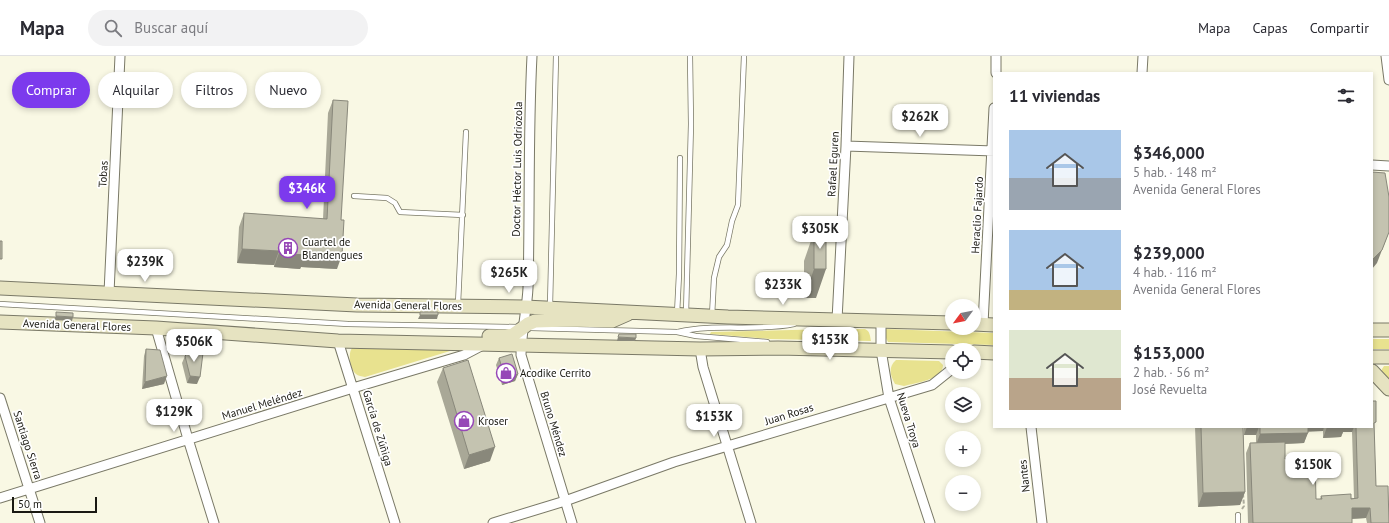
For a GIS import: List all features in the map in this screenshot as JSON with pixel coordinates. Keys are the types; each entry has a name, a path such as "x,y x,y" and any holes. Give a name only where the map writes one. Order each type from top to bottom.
{"main road":[{"name":"Avenida General Flores","path":"0,288 357,305 525,307 712,316 945,324"},
{"path":"448,344 466,336 513,335 535,321 612,320 636,312"},
{"path":"1379,330 1389,320"},
{"name":"Avenida General Flores","path":"0,322 156,328 338,341 700,349 778,348 945,352"},
{"path":"981,352 993,353"},
{"path":"1373,357 1389,357"},
{"path":"1373,372 1389,389"}],"street":[{"name":"Tobas","path":"109,293 120,56"},
{"name":"Doctor Héctor Luis Odriozola","path":"525,307 528,290 529,108 532,56"},
{"name":"Rafael Eguren","path":"837,320 849,56"},
{"path":"996,56 996,72"},
{"path":"1142,72 1143,56"},
{"path":"1386,56 1389,80"},
{"path":"846,146 993,151"},
{"name":"Heraclio Fajardo","path":"984,324 993,151"},
{"path":"1373,165 1389,166"},
{"name":"Bruno Méndez","path":"525,307 521,355 564,501 572,523"},
{"name":"Nueva Troya","path":"881,322 881,350 889,398 930,523"},
{"path":"156,328 214,523"},
{"name":"García de Zúñiga","path":"338,341 395,523"},
{"name":"Manuel Meléndez","path":"0,498 464,355 483,345"},
{"path":"700,349 702,367 750,523"},
{"name":"Juan Rosas","path":"493,523 564,501 727,445 932,385 945,375"},
{"name":"Santiago Sierra","path":"0,398 40,523"},
{"name":"Nantes","path":"1031,428 1042,523"}],"lane":[{"path":"550,308 556,56"},
{"path":"682,314 691,124 690,56"},
{"path":"712,316 714,278 719,257 727,245 732,221 738,205 744,56"},
{"path":"458,306 466,132"},
{"path":"680,158 679,274 682,314"},
{"path":"354,196 387,198 395,203 400,212 463,215"},
{"name":"Avenida General Flores","path":"0,304 348,324 677,332 696,336 772,343 778,348"},
{"name":"Avenida General Flores","path":"677,332 694,328 777,328 815,320"},
{"path":"1238,516 1238,523"}],"path":[{"path":"1238,516 1244,506 1243,490"}],"shaded area":[{"path":"865,329 869,332 871,341 770,339 710,334 711,332"},
{"path":"885,329 945,331 945,335 981,335 981,333 993,333 993,345 981,345 981,343 888,342 885,336"},
{"path":"1373,339 1389,339 1389,349 1373,349"},
{"path":"353,347 450,351 365,377 357,375 352,368 350,353"},
{"path":"896,360 939,361 943,365 942,370 934,377 904,386 895,384 892,377 891,368"},
{"path":"1384,366 1389,366 1389,379 1382,371"}],"building":[{"path":"333,100 348,101 341,220 344,220 342,255 305,253 305,255 279,253 279,251 242,249 244,213 327,219"},
{"path":"1373,172 1385,173 1389,197 1389,232 1382,250 1373,259"},
{"path":"814,232 826,232 826,269 814,269"},
{"path":"0,241 2,241 2,259 0,259"},
{"path":"56,312 73,313 73,317 56,316"},
{"path":"420,312 438,312 438,315 420,315"},
{"path":"619,334 636,334 636,338 618,337"},
{"path":"146,349 160,350 167,376 145,382"},
{"path":"189,352 203,353 200,377 190,376 185,356"},
{"path":"512,354 518,374 505,378 499,358"},
{"path":"468,360 495,447 469,455 443,368"},
{"path":"1373,401 1376,401 1376,422 1374,423 1376,486 1388,486 1389,523 1371,523 1370,508 1352,508 1352,523 1253,523 1250,443 1285,442 1285,459 1315,458 1316,499 1322,499 1321,496 1351,494 1351,499 1358,498 1356,428 1373,428"},
{"path":"1201,428 1243,428 1245,492 1203,493"},
{"path":"1260,428 1308,428 1308,433 1260,434"}],"place":[{"name":"Cuartel de Blandengues","path":"288,248"},
{"name":"Acodike Cerrito","path":"506,373"},
{"name":"Kroser","path":"464,421"}]}
